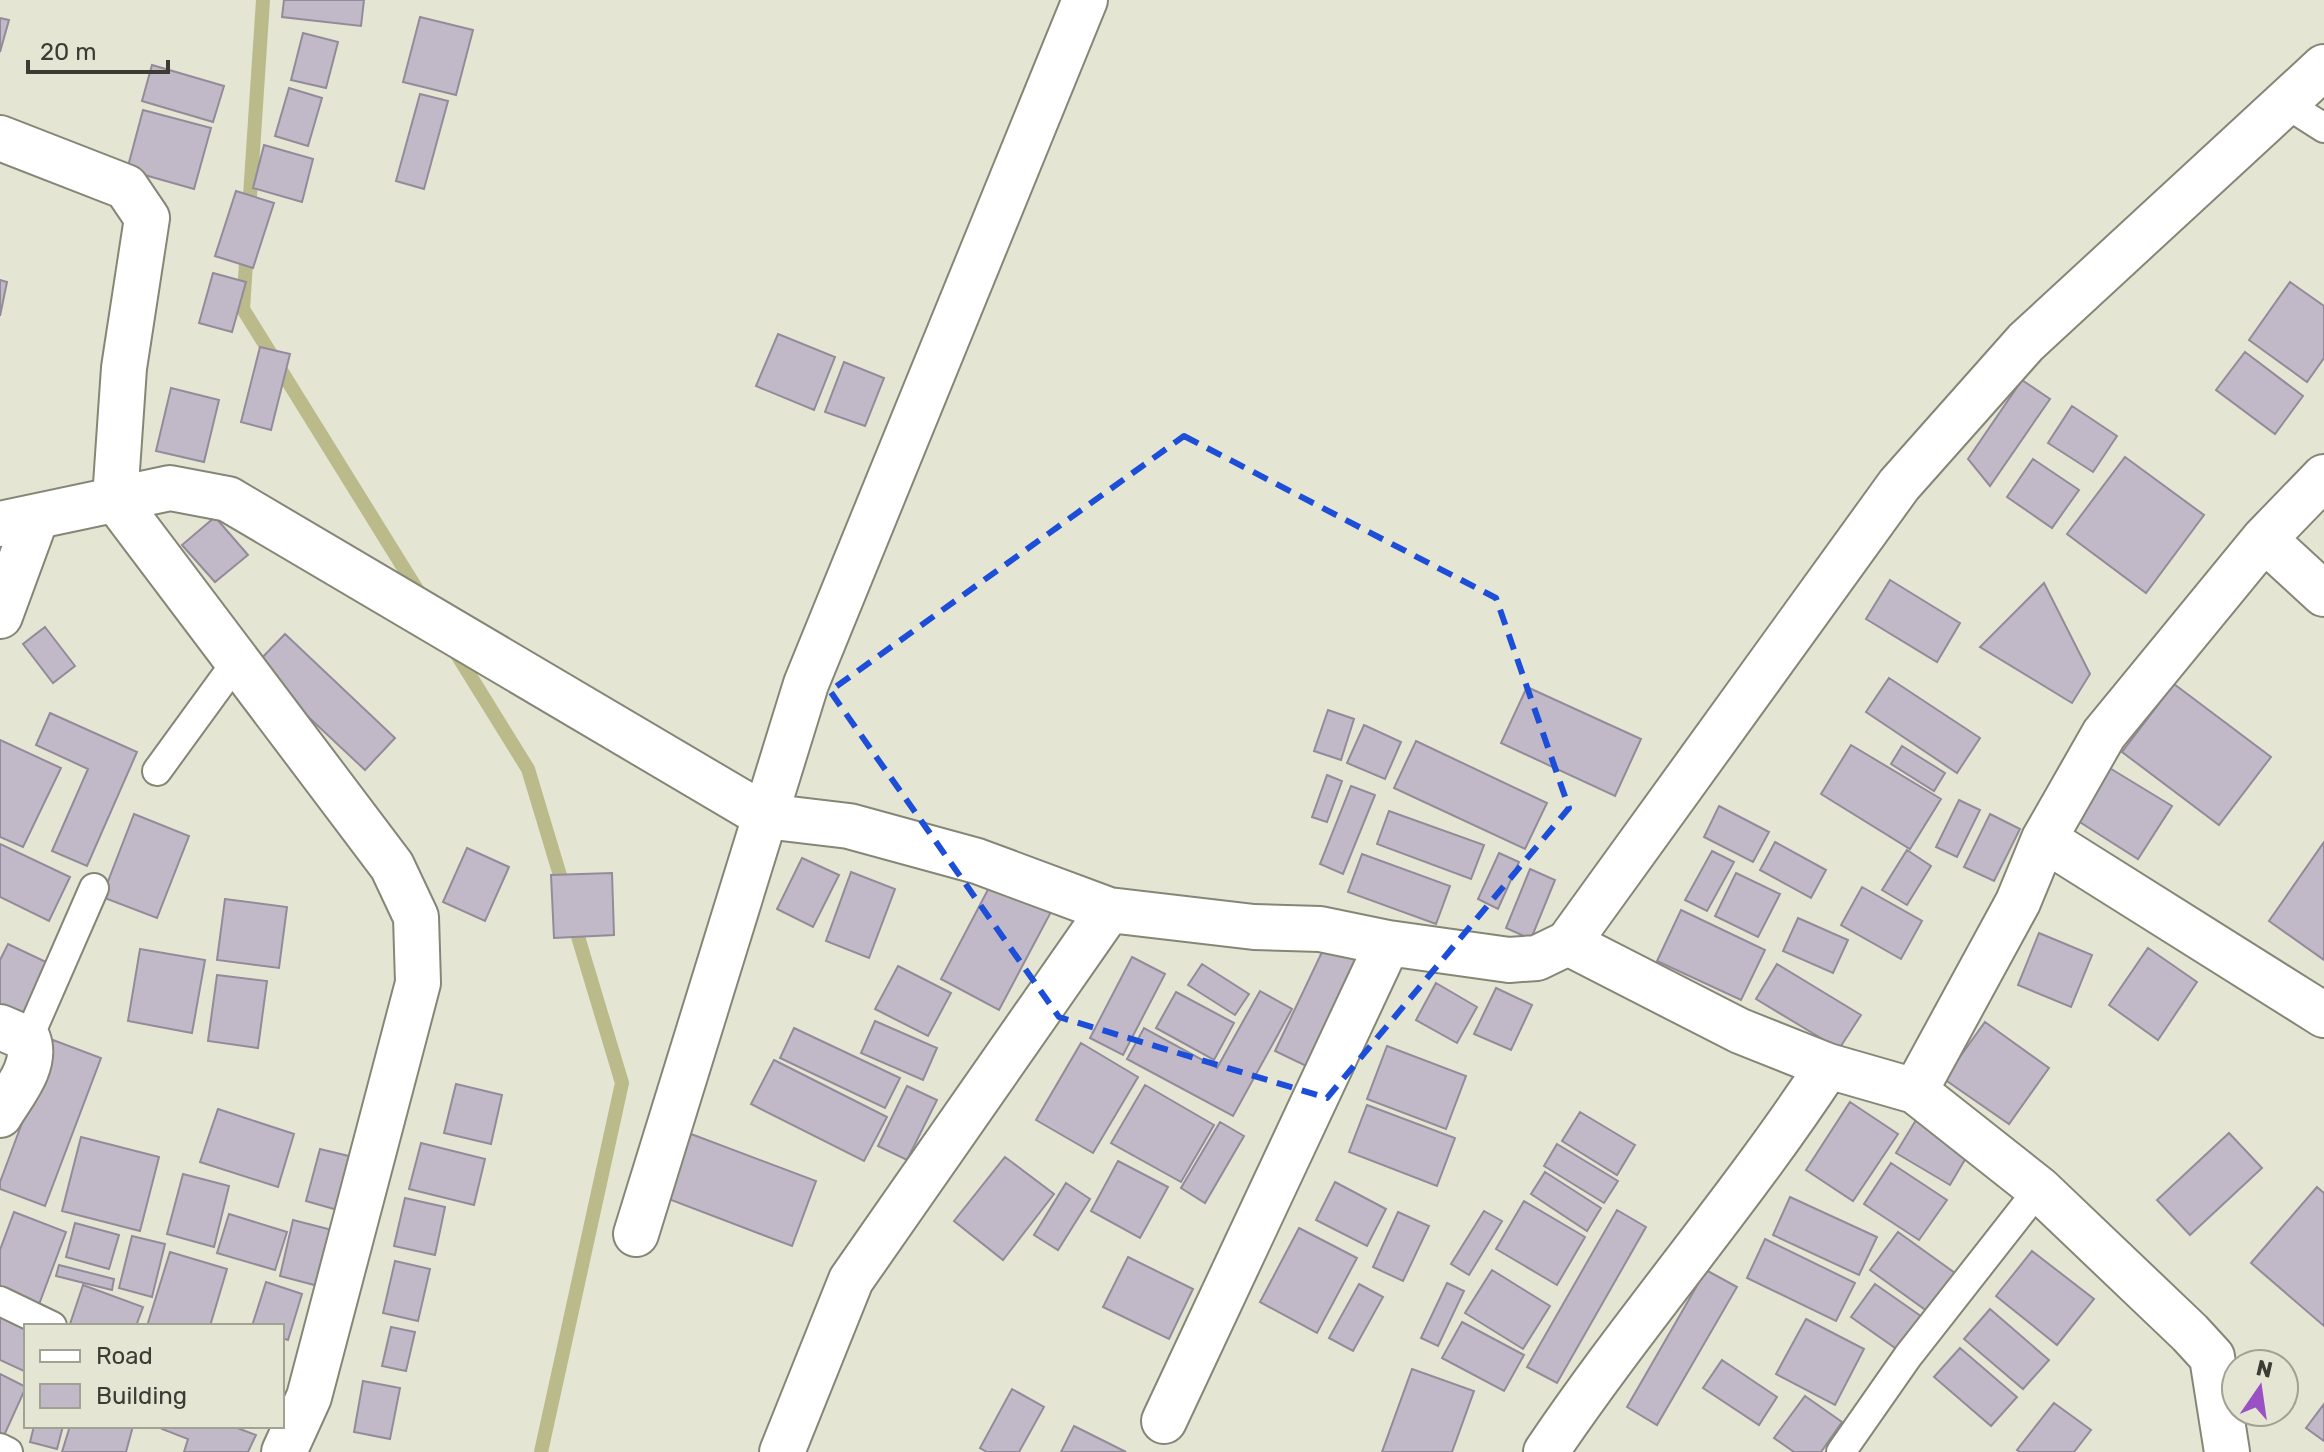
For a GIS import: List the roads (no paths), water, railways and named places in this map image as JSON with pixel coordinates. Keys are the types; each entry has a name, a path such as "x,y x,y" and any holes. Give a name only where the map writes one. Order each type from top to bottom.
{"street":[{"path":"636,1234 806,684 1085,0"},
{"path":"0,616 18,521 170,488 228,499 765,816 849,826 977,861 1109,910 1254,927 1320,929 1388,943 1509,960 1537,958 1568,943 1899,485 2026,342 2324,67"},
{"path":"0,138 126,187 147,218 124,368 115,499 392,866 416,917 418,983 309,1397 287,1435"},
{"path":"1915,1091 2018,902 2044,839 2104,734 2264,539 2324,477"},
{"path":"2264,539 2324,594"},
{"path":"2044,839 2324,1015"},
{"path":"782,1452 851,1280 1109,910"},
{"path":"1164,1421 1388,943"},
{"path":"1568,943 1740,1031 1828,1066 1915,1091 2039,1189 2212,1357 2227,1452"},
{"path":"0,1115 31,1061 14,1033"},
{"path":"1546,1452 1601,1371 1798,1112 1828,1066"}],"lane":[{"path":"2285,103 2324,128"},
{"path":"157,771 237,661"},
{"path":"14,1033 94,888"},
{"path":"1841,1452 1908,1356 2039,1189"},
{"path":"0,1301 48,1324"},
{"path":"0,1448 8,1452"}],"waterway":[{"path":"249,211 263,0"},
{"path":"247,248 243,309 421,596"},
{"path":"453,648 528,769 565,892"},
{"path":"541,1452 622,1083 573,920"}]}
